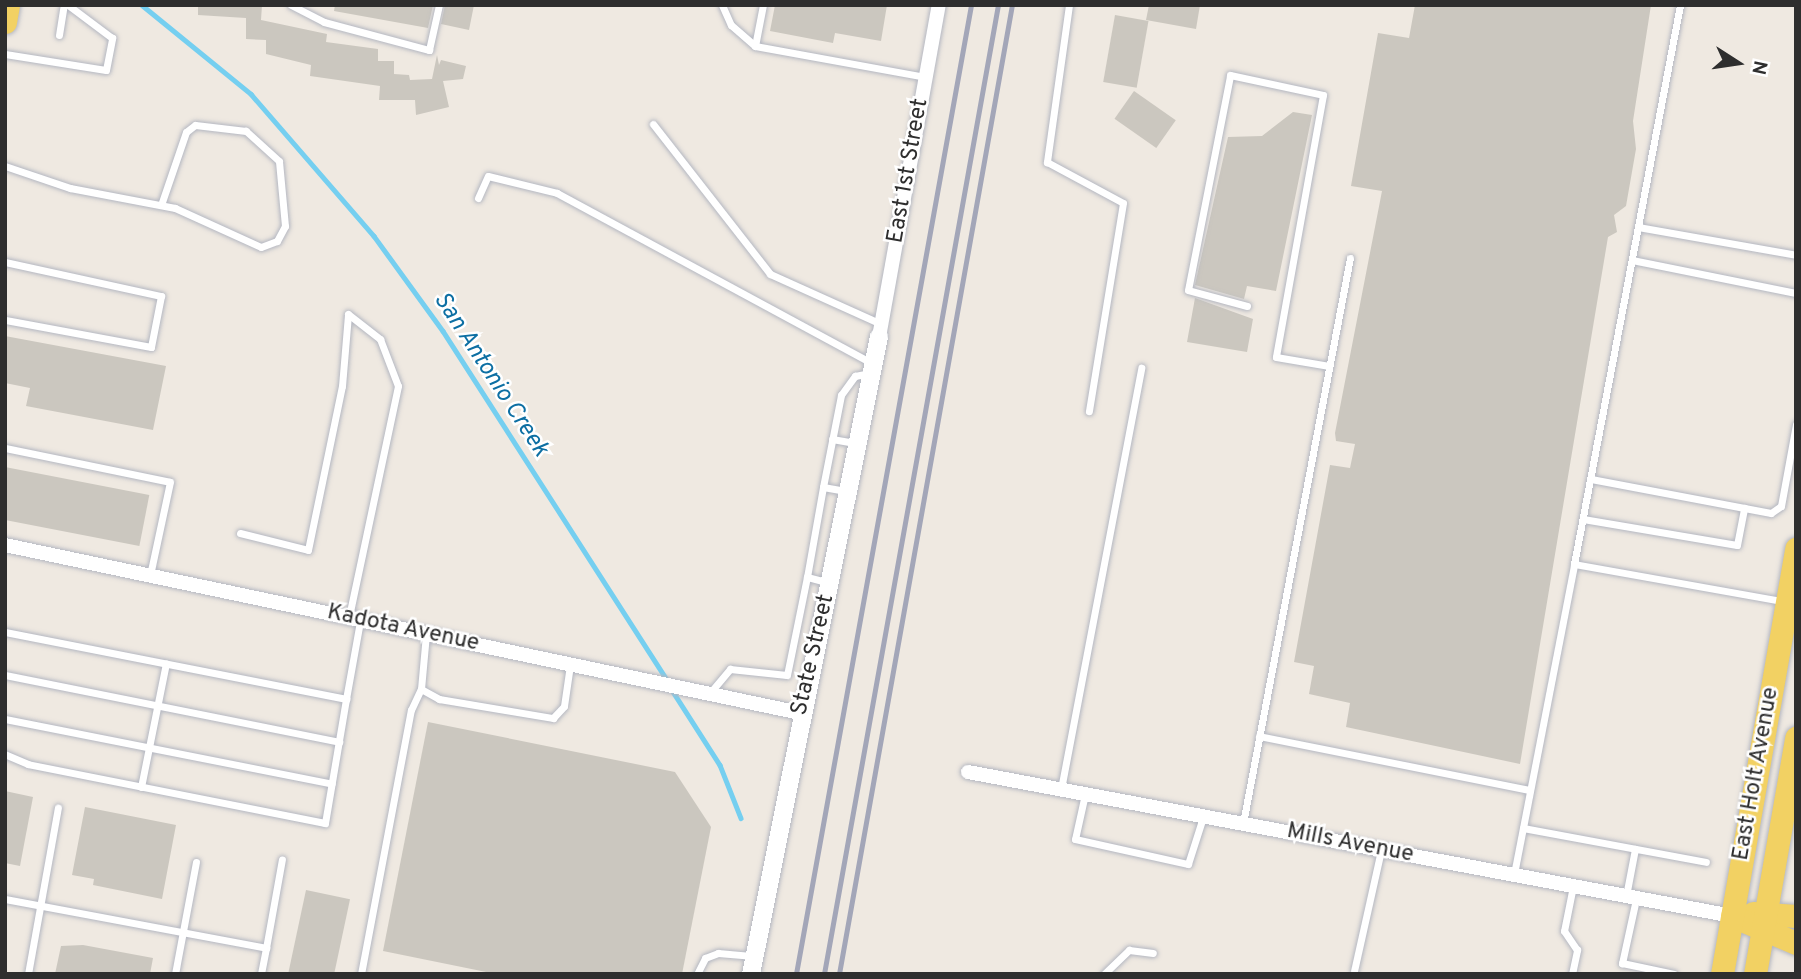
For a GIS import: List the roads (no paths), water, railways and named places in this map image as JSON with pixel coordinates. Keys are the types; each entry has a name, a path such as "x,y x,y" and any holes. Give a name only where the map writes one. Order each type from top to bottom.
{"main road":[{"path":"5,22 8,5"},
{"name":"East Holt Avenue","path":"1722,974 1791,603 1796,548"},
{"name":"East Holt Avenue","path":"1755,974 1796,738"},
{"name":"Mills Avenue","path":"1732,916 1767,910 1796,916"},
{"name":"Mills Avenue","path":"1732,916 1763,934 1796,943"}],"street":[{"name":"East 1st Street","path":"880,330 939,5"},
{"name":"State Street","path":"753,965 800,713 831,583 855,443 880,330"},
{"name":"Kadota Avenue","path":"5,545 800,713"},
{"name":"Mills Avenue","path":"968,772 1732,916"}],"lane":[{"path":"5,54 106,70 112,38 66,5 59,35"},
{"path":"291,5 324,22 429,50 439,5"},
{"path":"722,5 731,25 755,46 926,77"},
{"path":"755,46 763,5"},
{"path":"1069,5 1047,162 1123,204 1089,411"},
{"path":"1514,875 1680,5"},
{"path":"1247,306 1188,290 1230,75 1323,95 1276,357 1329,366"},
{"path":"653,124 770,274 880,330"},
{"path":"5,166 70,188 161,205 269,246 283,233 287,216 279,161 246,131 195,125 186,132 161,205"},
{"path":"478,198 488,176 557,193 871,368"},
{"path":"1638,227 1796,255"},
{"path":"1243,824 1350,258"},
{"path":"1632,260 1796,293"},
{"path":"5,262 161,296 151,347 5,320"},
{"path":"5,754 141,787 325,823 346,699 354,619 398,386 380,339 348,314 342,386 308,550 240,533"},
{"path":"709,694 730,669 787,675 841,395 855,376 871,368"},
{"path":"1061,790 1141,368"},
{"path":"1591,479 1772,513 1781,506 1796,424"},
{"path":"832,439 855,443"},
{"path":"5,448 170,482 150,576"},
{"path":"823,487 847,491"},
{"path":"1583,519 1737,545 1744,508"},
{"path":"1574,564 1791,603"},
{"path":"807,578 831,583"},
{"path":"5,632 346,699"},
{"path":"360,974 411,710 422,689 426,634"},
{"path":"141,787 166,663"},
{"path":"422,689 439,699 553,718 564,706 570,664"},
{"path":"5,675 339,742"},
{"path":"5,719 332,783"},
{"path":"1259,736 1530,790"},
{"path":"1085,794 1075,839 1188,864 1203,817"},
{"path":"28,974 58,808"},
{"path":"1523,828 1706,862"},
{"path":"1635,849 1622,963 1674,974"},
{"path":"1354,971 1381,850"},
{"path":"261,974 282,859"},
{"path":"174,974 196,863"},
{"path":"1572,974 1577,950 1564,931 1573,886"},
{"path":"5,899 265,948"},
{"path":"1104,974 1129,950 1153,953"},
{"path":"697,974 705,958 718,953 753,965"}],"waterway":[{"name":"San Antonio Creek","path":"142,5 251,94 374,236 443,331 668,682"},
{"name":"San Antonio Creek","path":"672,690 720,765 741,818"}],"railway":[{"path":"796,974 971,5"},
{"path":"824,974 998,5"},
{"path":"839,974 1012,5"}]}
